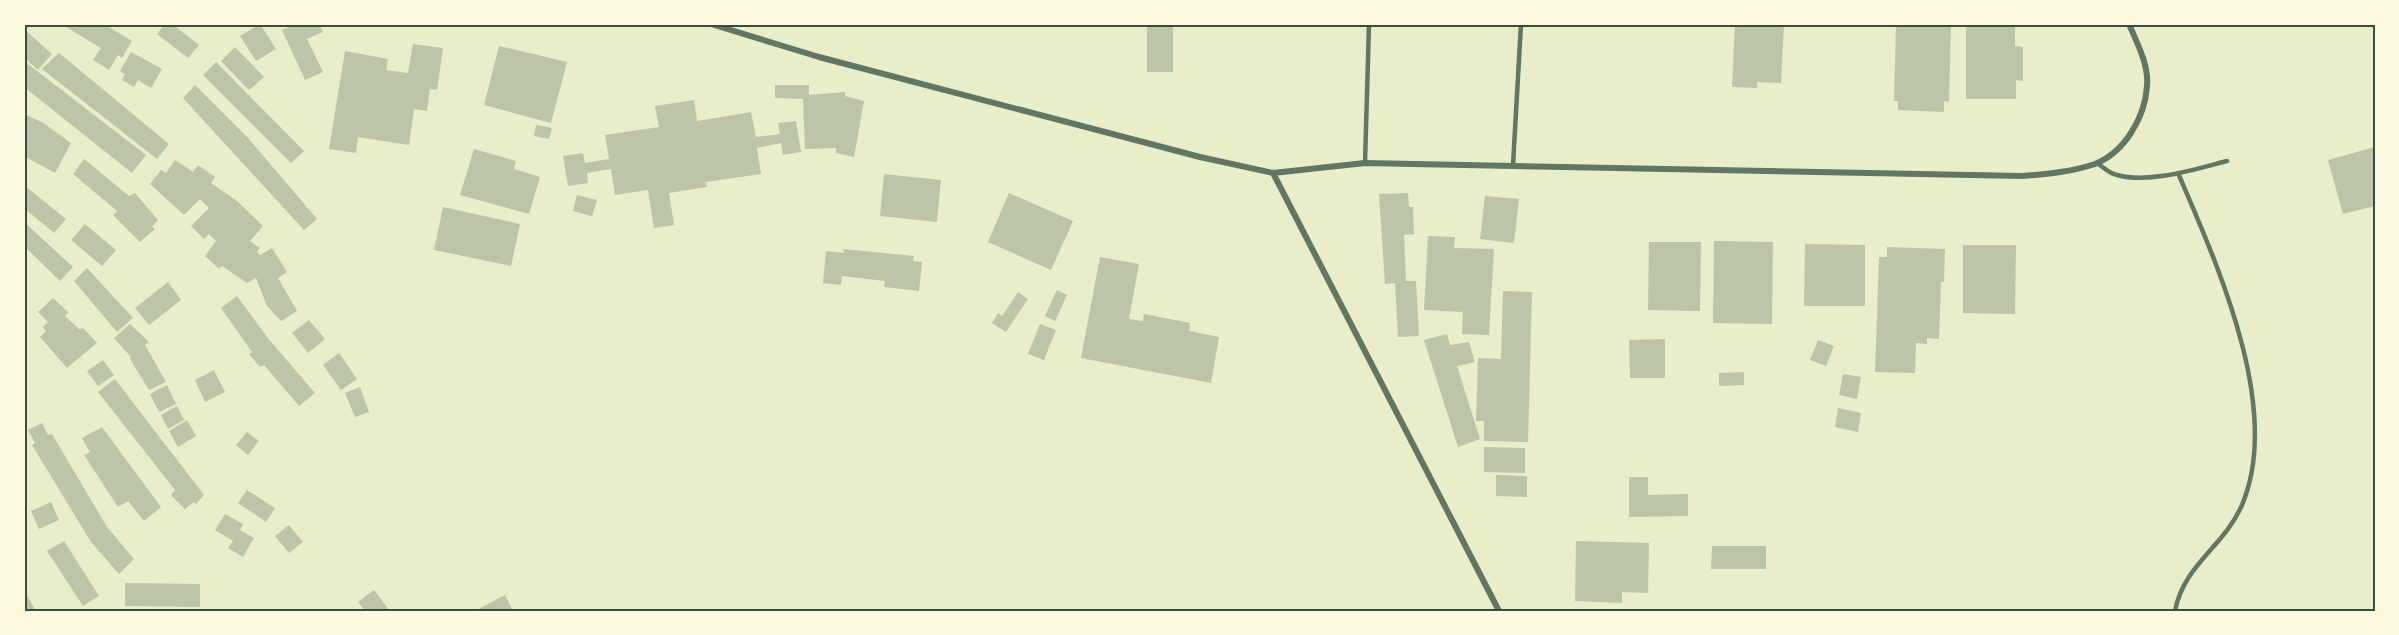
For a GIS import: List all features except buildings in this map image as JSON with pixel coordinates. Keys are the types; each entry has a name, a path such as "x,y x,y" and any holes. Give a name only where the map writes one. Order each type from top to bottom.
{"street":[{"path":"711,24 819,57 1200,157 1273,173 1365,164 2022,176 2060,173 2097,163 2123,145 2140,118 2148,85 2142,55 2129,24"},
{"path":"1273,173 1499,611"}],"lane":[{"path":"1365,164 1369,24"},
{"path":"1513,165 1521,24"},
{"path":"2097,163 2116,175 2178,173 2227,161"},
{"path":"2175,611 2178,595 2191,570 2218,544 2240,509 2252,481 2254,446 2254,401 2236,326 2223,283 2178,173"}]}
